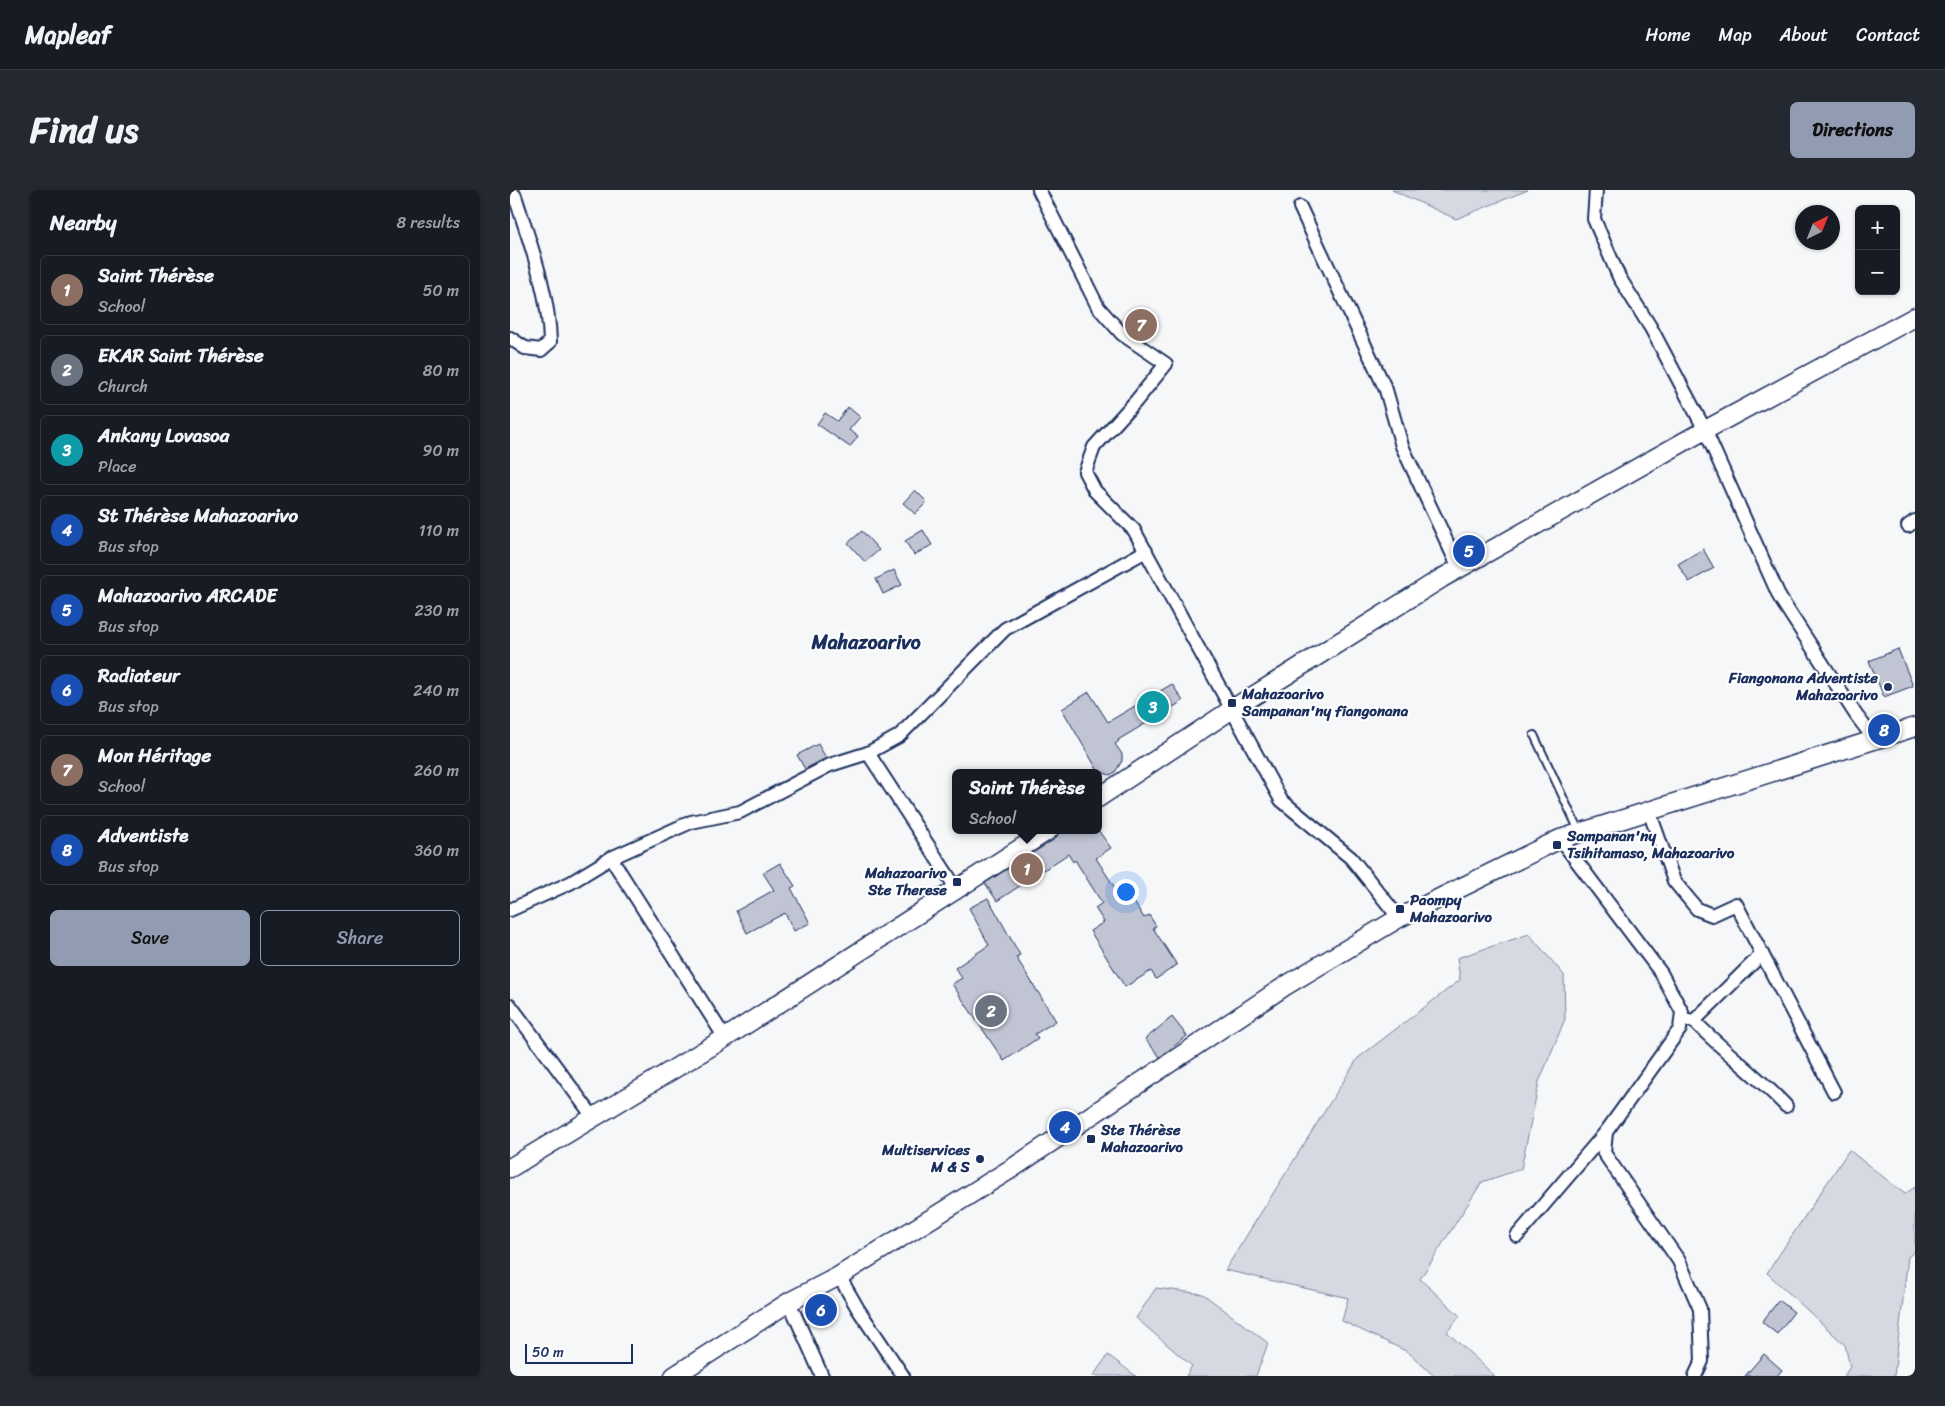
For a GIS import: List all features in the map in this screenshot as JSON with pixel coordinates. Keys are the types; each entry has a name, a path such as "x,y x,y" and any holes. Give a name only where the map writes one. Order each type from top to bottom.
{"main road":[{"path":"1102,795 1231,711 1459,568 1705,430 1915,317"},
{"path":"674,1376 789,1302 839,1276 1014,1167 1285,986 1400,918 1560,839 1915,727"},
{"path":"510,1168 725,1038 1043,834"}],"street":[{"path":"1038,190 1098,307 1122,334 1166,364 1136,401 1094,447 1086,472 1095,491 1134,530 1281,800 1351,858 1400,918"},
{"path":"1596,190 1594,219 1619,277 1651,328 1705,430 1780,598 1851,708 1875,740"},
{"path":"510,192 515,196 535,260 550,329 550,342 541,350 526,348 510,338"},
{"path":"1300,207 1386,390 1402,446 1459,568"},
{"path":"510,910 570,883 611,858 691,822 740,812 830,765 868,753 899,736 1005,629 1146,551"},
{"path":"868,753 956,888"},
{"path":"1649,811 1674,881 1697,909 1712,914 1736,904 1834,1092"},
{"path":"1517,1236 1606,1132 1680,1030 1682,1012 1661,974 1560,839"},
{"path":"611,858 725,1038"},
{"path":"1681,1020 1694,1020 1762,954"},
{"path":"510,1005 594,1118"},
{"path":"1694,1020 1712,1039 1764,1082 1786,1106"},
{"path":"1606,1132 1604,1154 1679,1261 1700,1309 1702,1361 1695,1376"},
{"path":"839,1276 858,1309 903,1376"},
{"path":"789,1302 822,1376"}],"lane":[{"path":"1534,735 1580,833"}],"shaded area":[{"path":"1392,190 1528,190 1456,219"},
{"path":"1529,934 1564,975 1565,1019 1539,1082 1521,1169 1482,1182 1420,1279 1460,1316 1447,1332 1495,1376 1434,1376 1408,1352 1342,1321 1348,1298 1225,1270 1358,1058 1460,980 1457,958"},
{"path":"1849,1150 1905,1194 1915,1187 1915,1251 1908,1257 1894,1376 1844,1376 1850,1367 1845,1345 1767,1273"},
{"path":"1156,1288 1203,1294 1268,1343 1256,1376 1186,1376 1192,1366 1136,1318"},
{"path":"1108,1355 1136,1376 1093,1376"}],"building":[{"path":"848,407 860,417 849,430 858,436 850,447 817,424 825,413 837,421"},
{"path":"915,490 927,502 915,514 903,503"},
{"path":"923,530 932,545 914,555 905,541"},
{"path":"862,531 879,550 865,562 848,543"},
{"path":"1703,549 1714,568 1689,582 1678,564"},
{"path":"894,570 902,585 883,594 876,579"},
{"path":"1898,649 1913,686 1884,697 1869,661"},
{"path":"1172,684 1183,701 1118,740 1115,744 1122,754 1122,761 1115,772 1110,775 1102,772 1102,769 1097,769 1062,709 1089,692 1108,722"},
{"path":"818,744 826,758 805,769 797,755"},
{"path":"1058,834 1101,834 1111,848 1096,858 1118,893 1126,889 1144,918 1149,915 1156,926 1153,928 1177,965 1156,979 1151,971 1125,987 1090,931 1104,922 1095,908 1102,903 1075,860 1073,862 1068,854 997,901 985,883 1055,839"},
{"path":"780,863 795,886 791,888 810,923 794,931 785,913 747,933 736,911 774,890 763,873"},
{"path":"988,898 1020,955 1016,957 1056,1021 1035,1034 1038,1038 1004,1061 952,984 962,978 955,968 989,945 969,908"},
{"path":"1172,1017 1187,1036 1160,1057 1145,1039"},
{"path":"1779,1300 1794,1312 1777,1334 1762,1322"},
{"path":"1764,1354 1782,1370 1777,1376 1745,1376"}],"place":[{"name":"Mon Héritage","path":"1141,325"},
{"name":"Mahazoarivo ARCADE","path":"1469,551"},
{"name":"Fiangonana Adventiste Mahazoarivo","path":"1888,687"},
{"name":"Mahazoarivo Sampanan'ny fiangonana","path":"1232,703"},
{"name":"Ankany Lovasoa","path":"1153,707"},
{"name":"Adventiste","path":"1884,730"},
{"name":"Sampanan'ny Tsihitamaso, Mahazoarivo","path":"1557,845"},
{"name":"Saint Thérèse","path":"1027,869"},
{"name":"Mahazoarivo Ste Therese","path":"957,882"},
{"name":"Paompy Mahazoarivo","path":"1400,909"},
{"name":"EKAR Saint Thérèse","path":"991,1011"},
{"name":"St Thérèse Mahazoarivo","path":"1065,1127"},
{"name":"Ste Thérèse Mahazoarivo","path":"1091,1139"},
{"name":"Multiservices M & S","path":"980,1159"},
{"name":"Radiateur","path":"821,1310"}],"district":[{"name":"Mahazoarivo","path":"866,642"}]}
